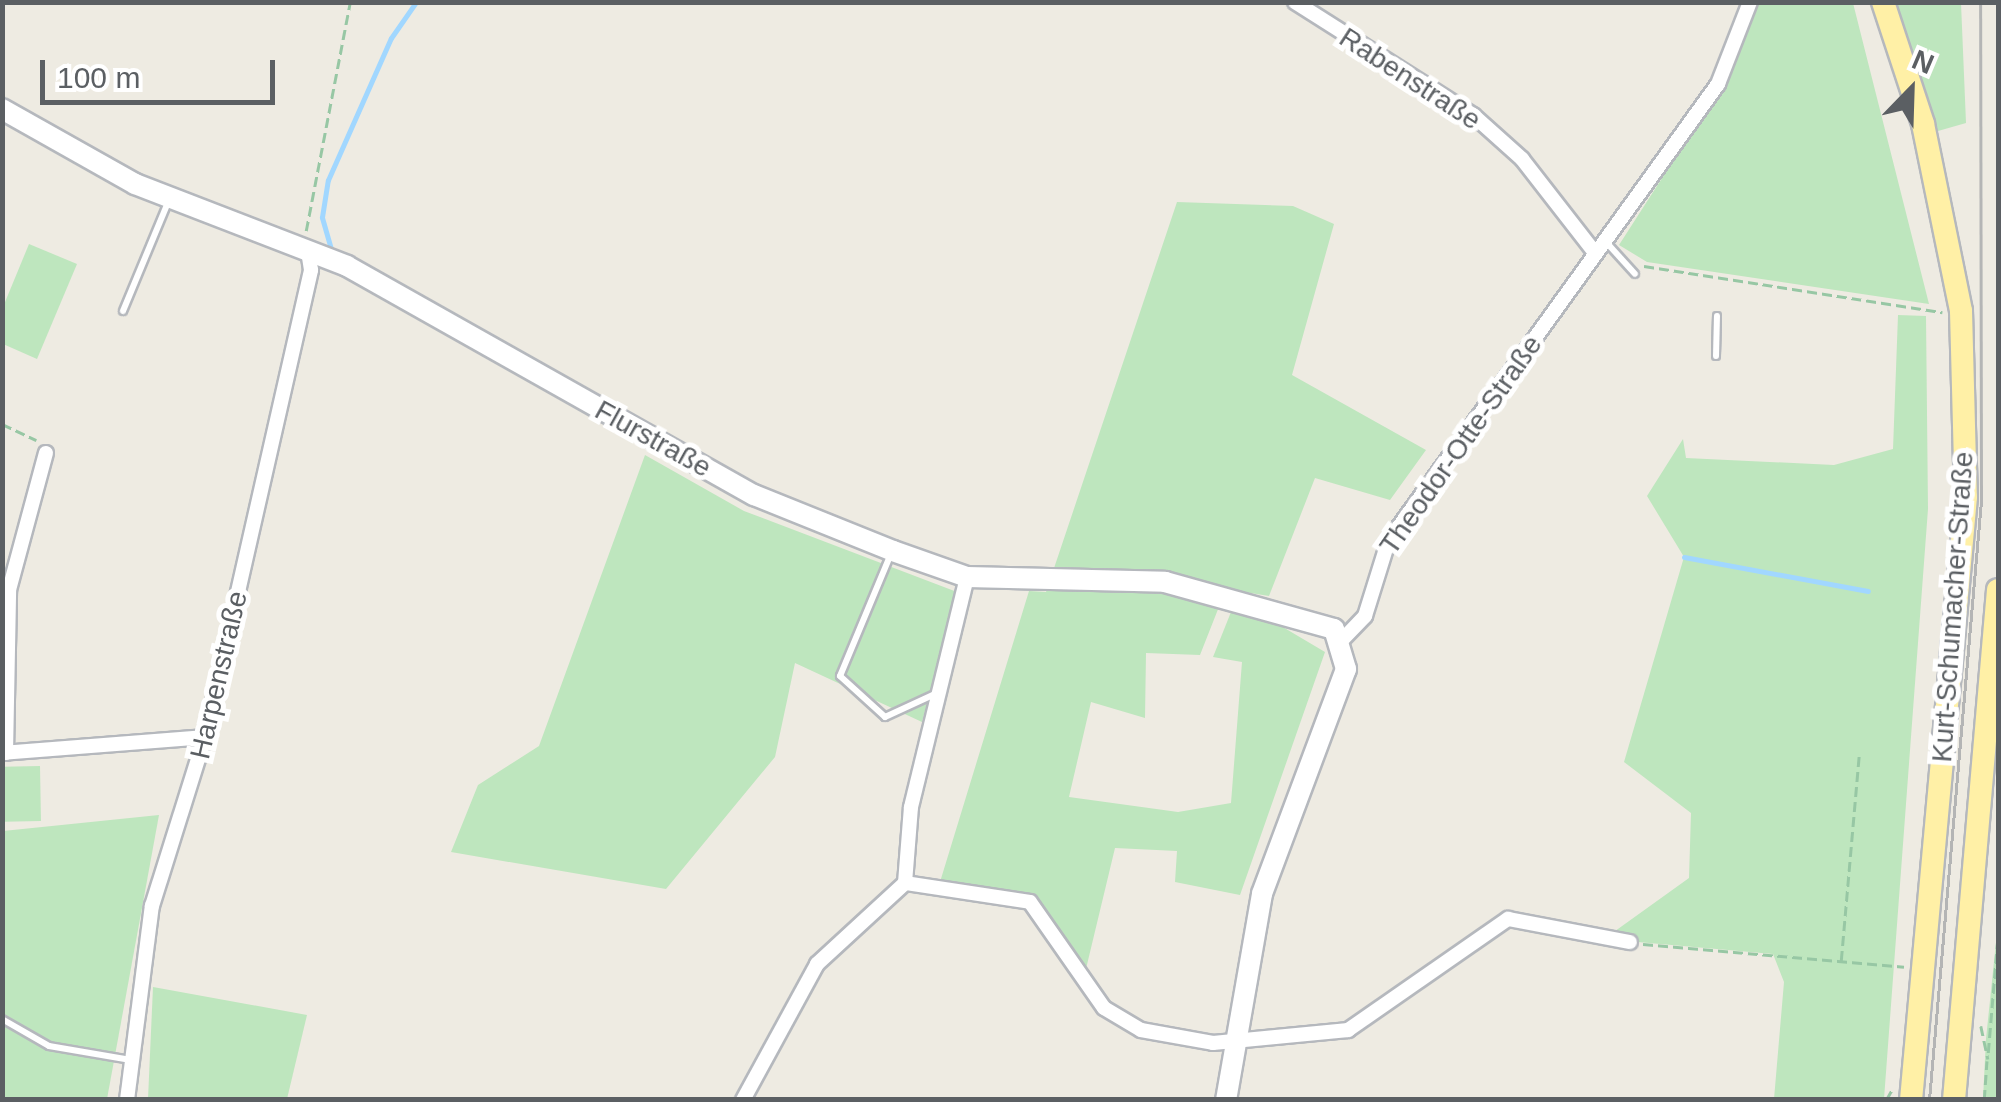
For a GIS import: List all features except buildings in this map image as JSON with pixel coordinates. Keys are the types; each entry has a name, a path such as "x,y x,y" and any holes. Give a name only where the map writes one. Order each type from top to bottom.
{"main road":[{"name":"Kurt-Schumacher-Straße","path":"1883,2 1947,221 1962,330 1966,498 1911,1100"},
{"name":"Kurt-Schumacher-Straße","path":"1954,1100 1998,590"}],"street":[{"name":"Rabenstraße","path":"1295,2 1473,115 1522,159 1600,248"},
{"name":"Theodor-Otte-Straße","path":"1343,638 1365,616 1388,542 1718,84 1750,2"},
{"name":"Flurstraße","path":"2,109 170,199 308,250 754,495 893,551 967,577 1165,582 1306,615 1343,638"},
{"name":"Harpenstraße","path":"128,1100 152,906 205,737 311,270 308,250"},
{"path":"46,453 28,493 9,590 4,753 205,737"},
{"path":"743,1100 818,964 905,884 911,806 967,577"},
{"path":"1226,1100 1262,894 1346,669 1343,638"},
{"path":"905,884 1030,902 1120,1020 1235,1041 1348,1030 1508,919 1630,942"}],"lane":[{"path":"124,311 170,199"},
{"path":"1600,248 1632,262 1635,274"},
{"path":"1716,316 1716,356"},
{"path":"893,551 840,676 890,718 938,692"},
{"path":"2,1019 49,1046 132,1060"}],"path":[{"path":"308,250 308,205 350,2"},
{"path":"1632,262 1944,312"},
{"path":"1943,306 1945,324"},
{"path":"2,424 33,436 46,453"},
{"path":"1841,962 1859,754"},
{"path":"1984,1100 1998,932"},
{"path":"1630,942 1910,968"},
{"path":"1908,986 1912,948"},
{"path":"1886,1100 1901,1076"}],"green space":[{"path":"1754,3 1853,3 1929,304 1647,262 1619,245 1702,116"},
{"path":"1894,3 1961,3 1966,123 1938,131"},
{"path":"1177,202 1293,206 1334,224 1292,375 1426,450 1390,500 1315,478 1269,596 1226,589 1200,655 1146,653 1145,718 1091,702 1069,797 1178,812 1231,803 1242,662 1213,657 1231,612 1276,623 1325,652 1240,895 1175,882 1177,851 1115,848 1085,973 1030,897 940,882 1029,591 1046,592"},
{"path":"29,244 77,264 37,359 3,344 3,307"},
{"path":"1898,315 1926,316 1928,509 1884,1099 1774,1099 1784,982 1773,954 1604,939 1689,878 1691,813 1624,762 1684,557 1647,496 1683,439 1686,458 1834,465 1893,449"},
{"path":"645,455 744,511 957,592 922,722 795,663 775,757 666,889 451,852 478,785 539,746"},
{"path":"40,766 41,821 4,822 3,767"},
{"path":"159,815 107,1099 3,1100 3,831"},
{"path":"1998,923 1998,1099 1983,1099 1986,1039"},
{"path":"153,987 307,1015 287,1099 148,1099"}],"waterway":[{"path":"331,249 322,217 328,180 391,38 416,2"},
{"path":"1684,557 1868,591"}],"tram line":[{"path":"1929,1100 1981,501 1980,2"}]}
